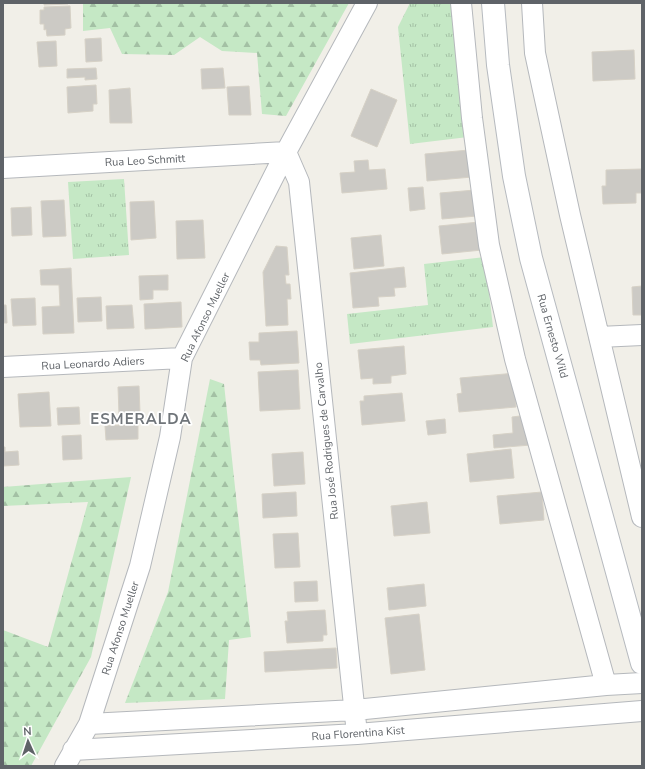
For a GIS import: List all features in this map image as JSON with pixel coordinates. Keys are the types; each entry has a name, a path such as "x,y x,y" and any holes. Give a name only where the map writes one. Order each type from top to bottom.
{"main road":[{"name":"Rua Ernesto Wild","path":"493,3 498,65 514,176 531,258 642,663"}],"street":[{"name":"Rua Afonso Mueller","path":"69,758 89,724 140,566 170,437 182,358 286,152 367,3"},
{"path":"461,3 472,118 488,245 515,359 606,685"},
{"path":"532,3 535,52 570,215 642,517"},
{"name":"Rua Leo Schmitt","path":"3,167 286,152"},
{"name":"Rua José Rodrigues de Carvalho","path":"286,152 298,182 357,734"},
{"path":"599,337 642,335"},
{"name":"Rua Leonardo Adiers","path":"3,367 182,358"},
{"path":"89,724 355,710 606,685 642,683"},
{"name":"Rua Florentina Kist","path":"69,758 642,711"}],"green space":[{"path":"83,3 349,3 286,116 262,114 257,53 222,51 200,37 174,55 122,54 110,28 83,31"},
{"path":"410,3 453,3 468,137 410,144 398,27"},
{"path":"124,179 129,255 73,259 68,182"},
{"path":"485,257 493,327 350,344 347,314 428,305 424,264"},
{"path":"210,379 224,384 251,637 229,640 225,699 125,703 168,592"},
{"path":"131,477 91,657 31,766 3,766 3,630 48,647 88,502 3,506 3,487"}],"building":[{"path":"44,3 68,3 68,4 44,5"},
{"path":"70,6 71,28 65,29 65,35 47,36 46,29 44,30 44,24 40,24 40,10 44,10 44,7"},
{"path":"101,38 102,61 86,62 85,39"},
{"path":"56,41 57,66 39,67 37,42"},
{"path":"634,50 635,79 593,81 592,52"},
{"path":"96,68 97,79 85,80 85,77 67,78 67,69"},
{"path":"223,68 225,88 202,89 201,69"},
{"path":"96,85 97,104 93,104 93,111 68,113 67,87"},
{"path":"249,86 251,115 229,115 227,87"},
{"path":"130,88 132,123 110,123 109,90"},
{"path":"371,89 397,100 377,147 351,136"},
{"path":"469,150 472,177 427,181 425,154"},
{"path":"368,160 369,170 385,169 387,189 342,193 340,173 355,172 354,161"},
{"path":"642,169 642,193 636,193 636,203 603,204 602,186 606,186 606,170"},
{"path":"423,187 425,209 410,211 408,188"},
{"path":"475,190 477,216 442,219 440,193"},
{"path":"64,200 66,236 43,237 41,201"},
{"path":"154,201 156,238 131,240 130,202"},
{"path":"31,207 32,235 12,236 11,208"},
{"path":"203,220 205,258 177,259 176,221"},
{"path":"479,222 482,250 442,254 439,226"},
{"path":"381,235 384,266 354,269 351,238"},
{"path":"276,246 287,247 289,275 285,275 286,284 290,284 291,299 287,299 288,325 266,326 263,272"},
{"path":"404,267 406,287 394,288 395,296 378,297 379,306 353,308 350,273"},
{"path":"71,268 74,333 43,334 42,307 60,306 59,285 41,285 40,270"},
{"path":"168,275 168,290 153,290 153,299 140,300 139,276"},
{"path":"642,286 642,315 633,315 632,287"},
{"path":"101,297 102,321 78,322 77,298"},
{"path":"35,298 36,325 13,326 11,299"},
{"path":"181,302 182,327 145,329 144,304"},
{"path":"3,305 6,305 7,323 3,323"},
{"path":"132,305 134,328 107,329 106,306"},
{"path":"297,331 299,363 261,365 260,360 250,360 249,342 259,342 259,333"},
{"path":"404,346 406,374 391,376 391,383 373,384 373,378 361,379 358,350"},
{"path":"298,370 300,409 260,411 258,372"},
{"path":"516,373 516,407 459,412 457,394 462,393 460,378"},
{"path":"139,386 140,413 119,414 118,387"},
{"path":"49,392 51,426 20,427 18,394"},
{"path":"402,393 405,421 362,425 360,401 364,401 364,396"},
{"path":"79,407 80,424 58,425 57,408"},
{"path":"528,415 531,445 494,448 493,435 513,433 512,417"},
{"path":"445,419 446,433 428,435 426,421"},
{"path":"138,424 138,439 106,440 105,426"},
{"path":"81,435 82,459 63,460 62,436"},
{"path":"3,447 5,447 5,452 18,451 19,465 3,466"},
{"path":"511,449 514,478 470,482 467,454"},
{"path":"303,452 305,484 274,486 272,454"},
{"path":"296,492 297,516 263,518 262,494"},
{"path":"542,492 544,520 500,524 497,496"},
{"path":"427,502 430,533 394,536 391,506"},
{"path":"298,533 300,567 275,568 273,534"},
{"path":"317,581 318,601 295,602 294,582"},
{"path":"424,584 426,606 389,610 387,588"},
{"path":"325,610 327,635 323,635 323,641 287,643 285,621 288,621 287,612"},
{"path":"419,614 425,670 391,674 385,618"},
{"path":"336,648 337,668 265,672 264,652"}],"district":[{"name":"ESMERALDA","path":"141,419"}]}
